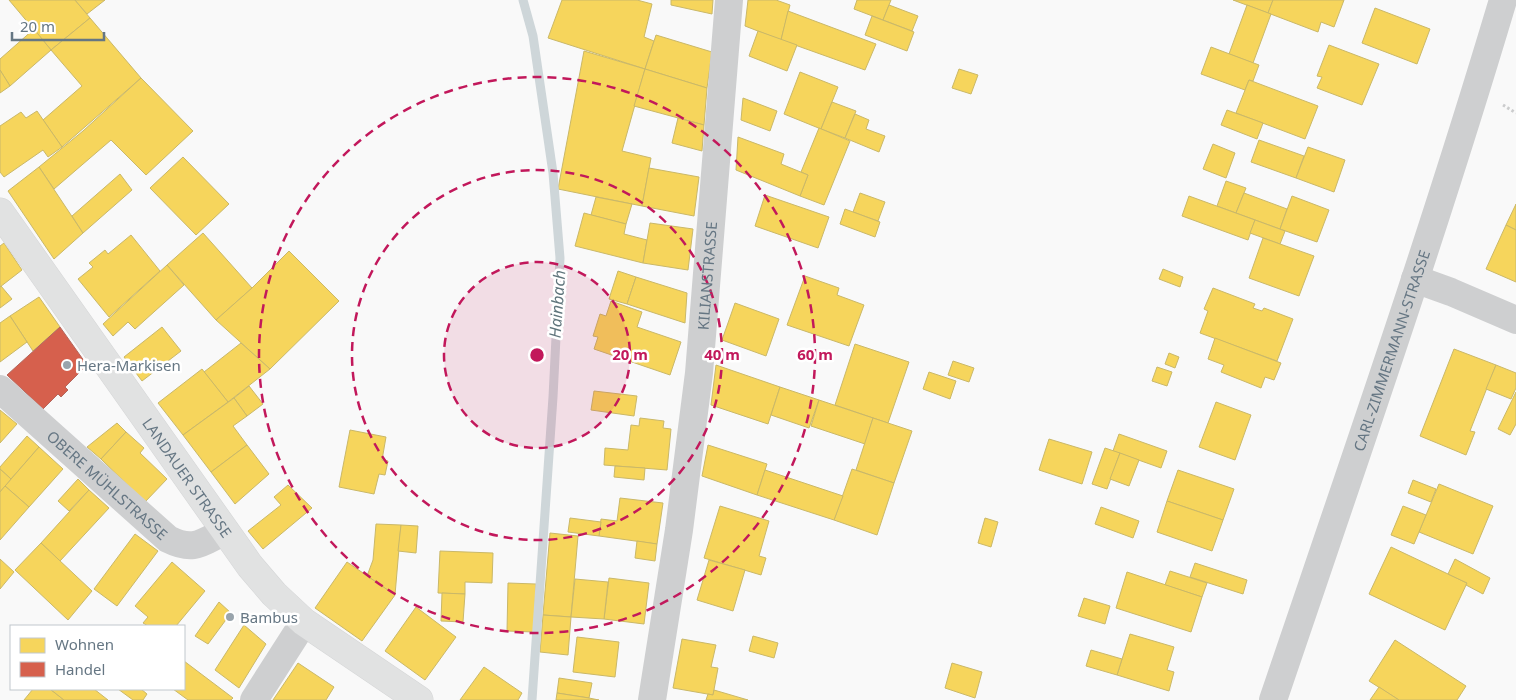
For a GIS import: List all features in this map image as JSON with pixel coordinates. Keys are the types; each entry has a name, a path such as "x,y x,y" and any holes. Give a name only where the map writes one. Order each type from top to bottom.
{"main road":[{"name":"LANDAUER STRASSE","path":"0,212 250,566 274,594 304,622 419,700"}],"street":[{"name":"KILIANSTRASSE","path":"652,700 680,530 699,373 729,0"},
{"name":"CARL-ZIMMERMANN-STRASSE","path":"1273,700 1415,279 1503,0"},
{"path":"1415,279 1516,320"},
{"name":"OBERE MÜHLSTRASSE","path":"0,388 168,538 179,544 192,546 225,531"},
{"path":"254,700 304,622"}],"building: Wohnen":[{"path":"9,0 75,0 90,18 51,50"},
{"path":"75,0 105,0 87,14"},
{"path":"562,0 637,0 652,4 644,37 654,41 645,69 548,38"},
{"path":"671,0 713,0 712,14 671,5"},
{"path":"748,0 776,0 790,5 781,40 745,26"},
{"path":"857,0 891,0 883,20 854,9"},
{"path":"1233,0 1273,0 1268,13"},
{"path":"1273,0 1344,0 1334,27 1321,22 1318,32 1268,13"},
{"path":"889,5 918,16 912,31 883,20"},
{"path":"1247,5 1271,14 1253,63 1229,54"},
{"path":"1375,8 1430,29 1417,64 1362,43"},
{"path":"788,11 876,44 865,70 781,40"},
{"path":"872,16 914,32 907,51 865,35"},
{"path":"90,18 141,78 62,147 43,120 82,86 51,50"},
{"path":"34,29 51,50 10,86 0,70 0,59"},
{"path":"758,31 797,45 787,71 749,56"},
{"path":"656,35 712,52 707,88 645,69"},
{"path":"1329,45 1379,64 1362,105 1317,88 1322,77 1317,76"},
{"path":"1211,47 1259,65 1253,81 1249,80 1245,90 1201,74"},
{"path":"584,51 645,69 622,151 651,158 642,206 558,189"},
{"path":"645,69 707,88 704,125 634,106"},
{"path":"959,69 978,75 971,94 952,88"},
{"path":"0,70 10,86 0,93"},
{"path":"800,72 838,87 821,129 784,114"},
{"path":"141,78 193,131 146,175 111,140 54,189 39,167 83,131"},
{"path":"1249,80 1318,106 1305,139 1236,113"},
{"path":"743,98 777,111 770,131 741,120"},
{"path":"832,102 856,111 845,138 821,129"},
{"path":"1227,110 1263,123 1257,139 1221,125"},
{"path":"37,111 62,147 48,157 43,150 4,177 0,172 0,126 21,112 26,118"},
{"path":"855,114 869,120 866,129 885,136 879,152 845,138"},
{"path":"678,118 704,125 702,151 672,143"},
{"path":"819,128 850,141 824,205 800,196 808,175 801,172"},
{"path":"738,137 784,154 781,164 808,175 800,196 736,170"},
{"path":"1259,140 1304,156 1296,178 1251,162"},
{"path":"1213,144 1235,153 1226,178 1203,169"},
{"path":"1308,147 1345,160 1334,192 1296,178"},
{"path":"183,157 229,204 196,235 150,188"},
{"path":"39,167 83,233 54,259 8,191"},
{"path":"649,168 699,177 694,216 642,206"},
{"path":"120,174 132,190 83,233 72,216"},
{"path":"1226,181 1246,188 1236,213 1217,206"},
{"path":"860,193 885,202 878,221 853,212"},
{"path":"1244,193 1287,209 1280,229 1236,213"},
{"path":"765,195 829,217 818,248 755,226"},
{"path":"1189,196 1255,220 1248,240 1182,216"},
{"path":"1292,196 1329,210 1317,242 1280,229"},
{"path":"596,197 632,204 626,224 591,215"},
{"path":"1516,204 1516,230 1506,225"},
{"path":"845,209 880,222 875,237 840,224"},
{"path":"584,213 626,224 624,234 647,240 643,263 575,246"},
{"path":"1255,220 1285,231 1280,244 1250,233"},
{"path":"650,223 693,229 688,270 643,263"},
{"path":"1506,225 1516,230 1516,282 1486,269"},
{"path":"203,233 252,288 216,320 167,265"},
{"path":"131,235 160,271 109,317 78,279 93,267 89,263 105,250 108,254"},
{"path":"1263,238 1314,256 1299,296 1249,278"},
{"path":"4,243 22,270 0,287 0,246"},
{"path":"289,251 339,301 270,369 216,320"},
{"path":"167,265 184,285 135,329 128,322 113,336 103,324"},
{"path":"1163,269 1183,277 1180,287 1159,279"},
{"path":"618,271 636,277 627,304 609,299"},
{"path":"805,276 839,288 837,295 864,305 849,346 787,325"},
{"path":"636,277 687,293 685,323 627,304"},
{"path":"0,287 12,299 0,308"},
{"path":"1213,288 1255,304 1253,308 1262,311 1264,308 1293,319 1277,361 1200,333 1208,311 1204,309"},
{"path":"39,297 60,327 33,351 10,316"},
{"path":"611,301 642,312 637,327 681,342 670,375 594,349 598,337 593,336 600,314 606,316"},
{"path":"735,303 779,319 766,356 722,340"},
{"path":"10,316 27,342 0,362 0,323"},
{"path":"162,327 181,351 142,381 124,357"},
{"path":"1215,338 1281,363 1274,380 1265,377 1261,388 1221,372 1224,365 1208,359"},
{"path":"241,343 270,369 228,402 204,372"},
{"path":"855,344 909,362 888,423 835,405"},
{"path":"1454,349 1496,365 1470,431 1475,432 1466,455 1420,436"},
{"path":"1169,353 1179,357 1175,368 1165,364"},
{"path":"953,361 974,368 969,382 948,375"},
{"path":"716,365 780,387 768,424 711,405"},
{"path":"1496,365 1516,373 1516,388 1511,399 1486,389"},
{"path":"1157,367 1172,372 1167,386 1152,381"},
{"path":"202,369 228,402 183,435 158,403"},
{"path":"929,372 956,381 950,399 923,389"},
{"path":"249,386 263,404 247,416 234,398"},
{"path":"780,387 819,400 809,428 771,415"},
{"path":"594,391 637,396 634,416 591,410"},
{"path":"1516,392 1516,424 1510,435 1498,429"},
{"path":"234,398 247,416 233,426 247,445 211,472 183,435"},
{"path":"819,400 873,418 865,444 811,426"},
{"path":"1216,402 1251,415 1235,460 1199,447"},
{"path":"0,410 17,424 0,443"},
{"path":"640,418 664,421 663,428 671,429 667,470 604,465 605,448 628,450 631,425 639,426"},
{"path":"873,418 912,431 894,483 856,470"},
{"path":"117,423 126,432 101,459 87,447"},
{"path":"350,430 386,437 382,460 388,461 385,475 379,474 374,494 339,487"},
{"path":"126,432 144,448 140,453 167,479 145,502 101,459"},
{"path":"1119,434 1167,451 1161,468 1113,451"},
{"path":"27,436 39,447 11,479 0,467"},
{"path":"1049,439 1092,452 1082,484 1039,470"},
{"path":"247,445 269,474 235,504 211,472"},
{"path":"708,445 767,464 757,495 702,476"},
{"path":"39,447 63,469 29,507 5,486"},
{"path":"1105,448 1120,453 1107,489 1092,484"},
{"path":"1120,453 1139,460 1129,486 1110,479"},
{"path":"615,466 645,468 644,480 614,477"},
{"path":"0,469 11,479 0,492"},
{"path":"852,469 894,483 877,535 834,520"},
{"path":"765,470 843,496 834,520 757,495"},
{"path":"1178,470 1234,489 1223,520 1167,501"},
{"path":"78,479 89,490 69,511 58,501"},
{"path":"1413,480 1436,489 1431,502 1408,493"},
{"path":"1439,484 1493,506 1473,554 1419,532"},
{"path":"288,485 312,508 263,549 248,531 281,505 274,497"},
{"path":"5,486 29,507 0,540 0,492"},
{"path":"89,490 109,508 60,561 41,543"},
{"path":"620,498 663,503 657,544 599,536 601,519 617,521"},
{"path":"1167,501 1223,520 1212,551 1157,532"},
{"path":"720,506 769,521 759,556 766,558 761,575 704,558"},
{"path":"1403,506 1426,515 1414,544 1391,535"},
{"path":"1101,507 1139,521 1133,538 1095,524"},
{"path":"570,518 601,522 599,536 568,532"},
{"path":"985,518 998,522 991,547 978,543"},
{"path":"376,524 401,525 395,595 367,576 373,560"},
{"path":"401,525 418,526 416,553 398,551"},
{"path":"550,533 578,536 571,617 543,615"},
{"path":"135,534 158,551 117,606 94,589"},
{"path":"637,541 657,544 655,561 635,558"},
{"path":"41,543 92,591 68,620 15,570"},
{"path":"1391,547 1467,583 1445,630 1369,594"},
{"path":"440,551 493,553 492,583 465,582 465,594 438,593"},
{"path":"0,559 14,572 0,589"},
{"path":"1455,559 1490,578 1483,594 1466,585 1467,583 1448,574"},
{"path":"709,560 745,570 733,611 697,600"},
{"path":"172,562 205,591 177,625 146,625 143,623 148,617 135,606"},
{"path":"347,562 395,595 362,641 315,608"},
{"path":"1195,563 1247,580 1243,594 1190,577"},
{"path":"1170,571 1207,583 1202,597 1165,585"},
{"path":"1127,572 1202,597 1191,632 1116,608"},
{"path":"609,578 649,583 644,624 604,619"},
{"path":"575,579 608,582 604,619 571,617"},
{"path":"508,583 536,584 534,632 507,631"},
{"path":"442,593 465,594 463,622 441,621"},
{"path":"1084,598 1110,606 1105,624 1078,616"},
{"path":"219,602 231,613 208,644 195,636"},
{"path":"416,607 456,637 425,680 385,651"},
{"path":"543,615 571,617 568,655 540,652"},
{"path":"244,625 266,644 239,688 215,670"},
{"path":"1130,634 1174,647 1167,670 1174,672 1169,691 1117,675"},
{"path":"753,636 778,643 774,658 749,651"},
{"path":"577,637 619,642 615,677 573,672"},
{"path":"682,639 716,645 711,667 718,668 713,695 673,688"},
{"path":"1395,640 1466,686 1457,700 1399,700 1369,681"},
{"path":"1091,650 1122,659 1117,675 1086,666"},
{"path":"185,662 233,698 231,700 188,700 174,690 185,690"},
{"path":"298,663 334,687 326,700 273,700"},
{"path":"952,663 982,672 975,698 945,688"},
{"path":"484,667 522,693 518,700 460,700"},
{"path":"559,678 592,683 589,698 557,693"},
{"path":"1379,687 1399,700 1370,700"},
{"path":"32,690 51,690 64,700 24,700"},
{"path":"51,690 95,690 108,700 64,700"},
{"path":"119,690 142,690 147,694 143,700 133,700"},
{"path":"714,690 748,700 706,700 708,694 713,695"},
{"path":"557,693 589,698 599,700 556,700"}],"building: Handel":[{"path":"60,327 87,365 65,387 68,390 61,397 58,394 43,409 7,375"}],"waterway":[{"name":"Hainbach","path":"523,0 533,36 553,173 560,258 553,397 532,700"}],"place":[{"name":"Hera-Markisen","path":"67,365"},
{"name":"Bambus","path":"230,617"}]}
